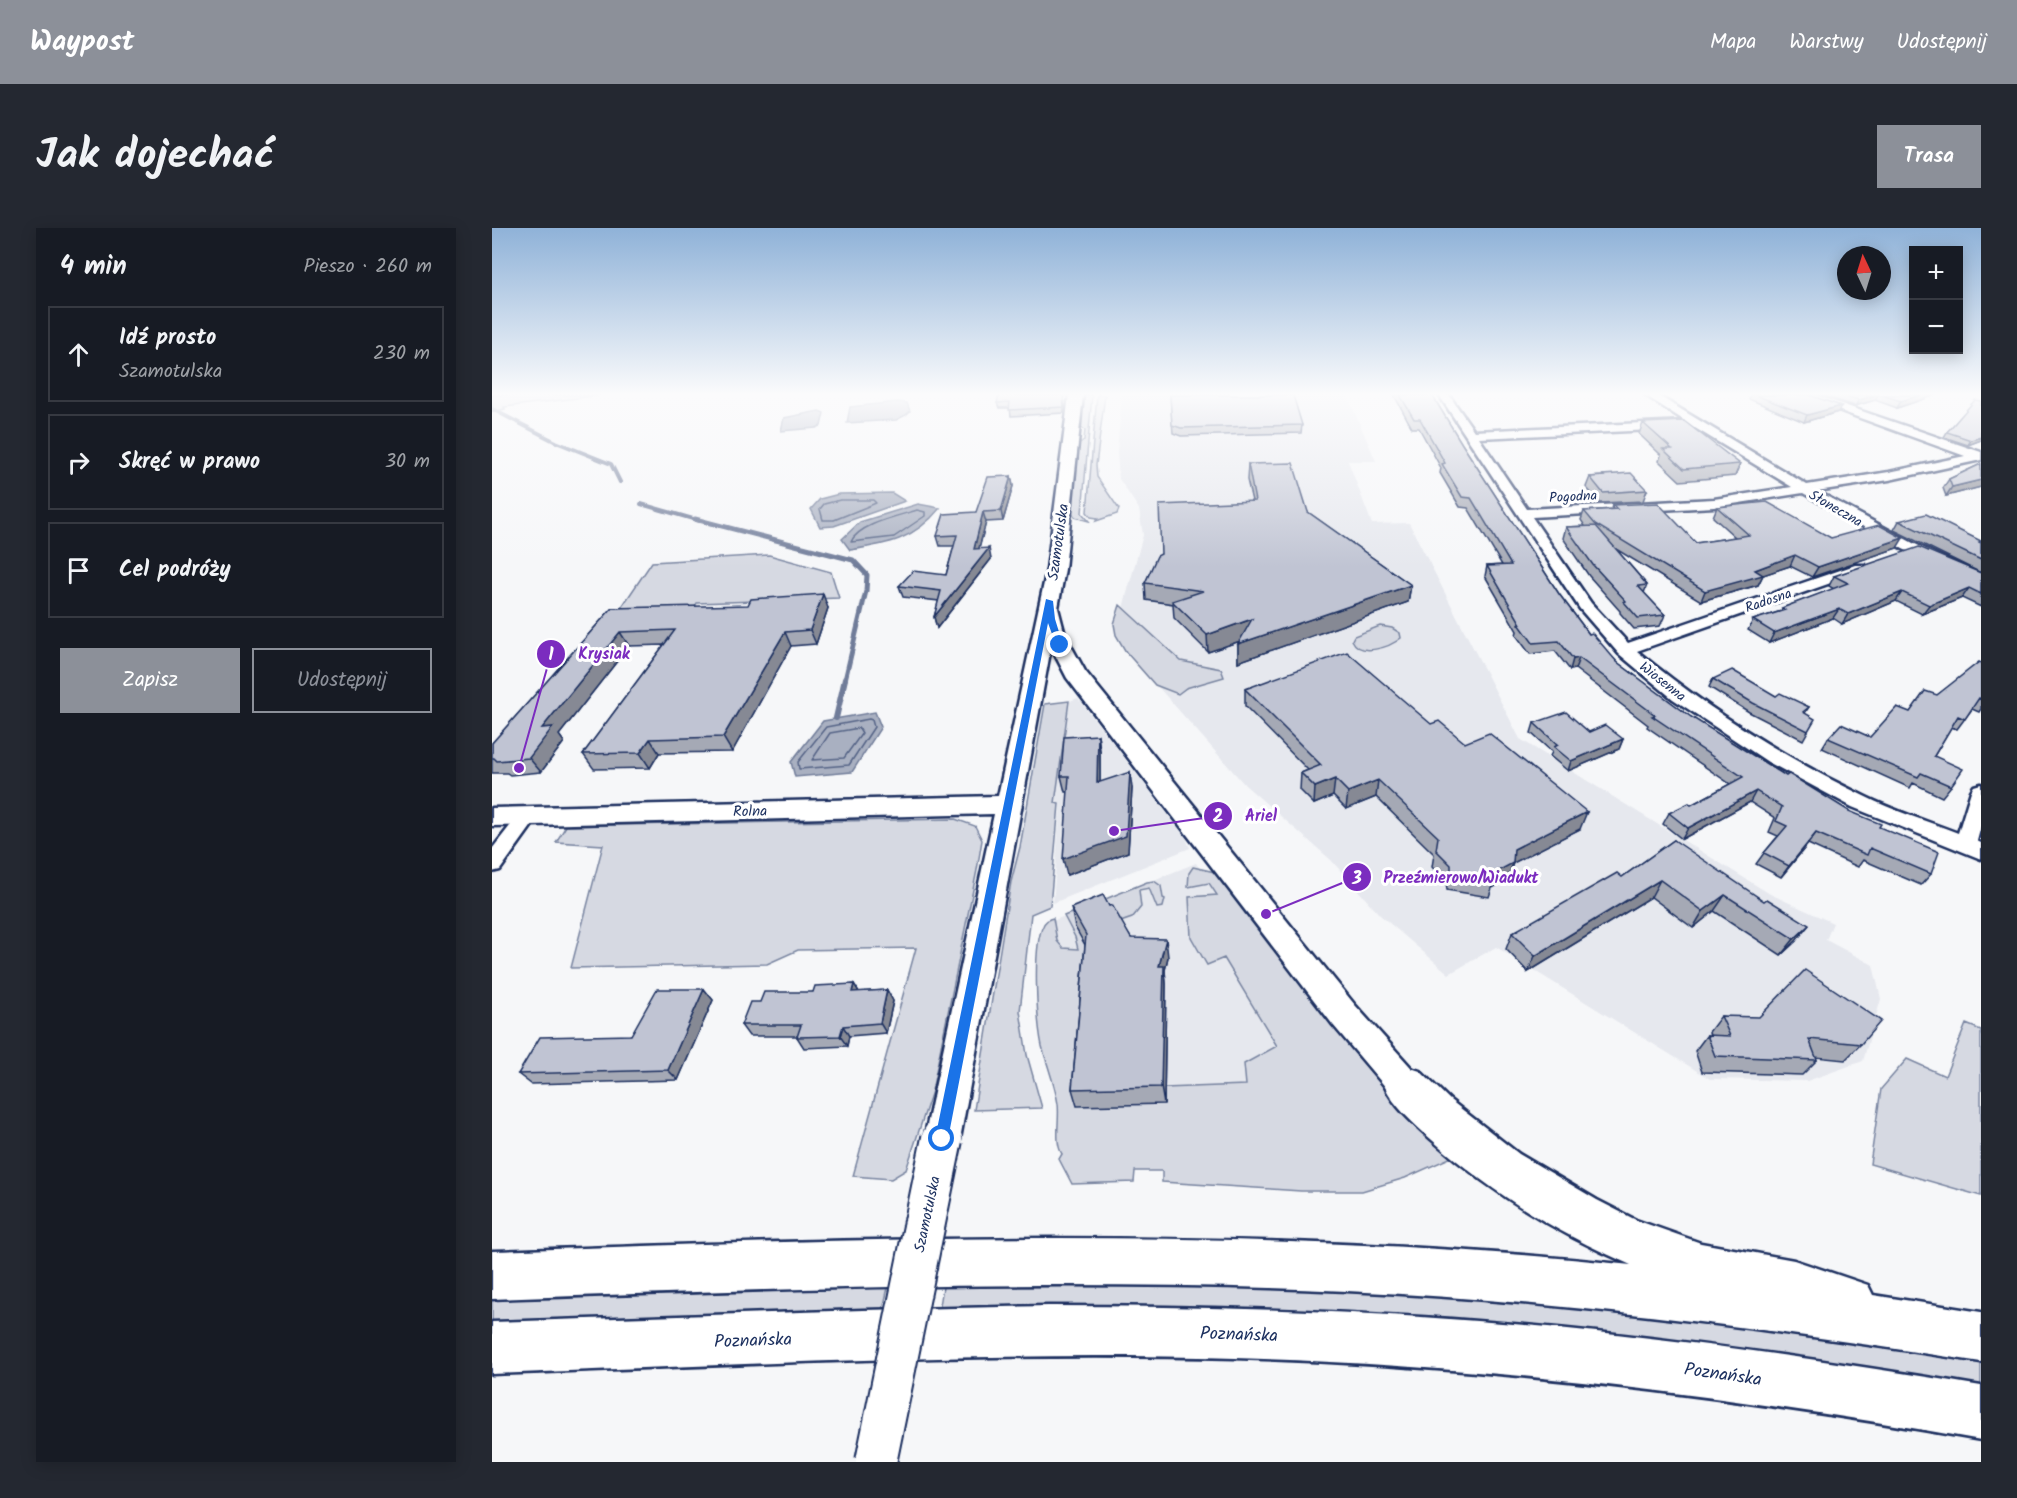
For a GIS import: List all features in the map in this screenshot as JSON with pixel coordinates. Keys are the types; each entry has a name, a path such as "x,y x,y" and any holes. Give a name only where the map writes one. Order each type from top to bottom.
{"main road":[{"path":"1406,1085 1437,1118 1480,1153 1536,1190 1597,1224 1701,1267 1793,1284 1964,1334"},
{"path":"492,1275 1076,1261 1297,1265 1468,1274 1590,1285 1739,1302 1964,1334"},
{"name":"Poznańska","path":"492,1348 1006,1332 1202,1333 1360,1338 1519,1350 1635,1362 1981,1413"}],"street":[{"name":"Szamotulska","path":"876,1462 1058,555 1070,453"},
{"name":"Wiosenna","path":"1482,453 1585,606 1625,650 1679,695 1775,758 1859,802 1973,848"},
{"name":"Słoneczna","path":"1745,453 1912,550 1981,581"},
{"name":"Pogodna","path":"1522,513 1714,503 1806,490 1980,457"},
{"path":"1895,556 1912,550"},
{"name":"Radosna","path":"1625,650 1874,563"},
{"path":"1049,601 1055,635 1077,675 1344,1016 1406,1085"},
{"path":"1973,848 1981,791"},
{"name":"Rolna","path":"492,817 1008,804"},
{"path":"492,864 528,817"}],"shaded area":[{"path":"1077,453 1087,453 1082,513 1089,521 1075,517 1071,511"},
{"path":"1092,453 1098,453 1097,477 1119,509 1117,514 1096,521 1098,518 1091,517 1087,512"},
{"path":"1117,453 1372,453 1376,461 1348,461 1372,524 1409,523 1520,739 1770,894 1833,923 1826,940 1873,965 1881,999 1863,1061 1807,1081 1710,1079 1496,947 1449,974 1380,915 1331,860 1245,785 1128,653 1118,626 1143,535 1139,509 1119,479"},
{"path":"769,555 831,572 839,598 697,603 695,607 619,611 652,562"},
{"path":"1120,605 1181,661 1221,669 1224,677 1186,688 1178,694 1155,685 1126,652 1116,635 1114,624"},
{"path":"1380,626 1392,628 1400,633 1401,638 1390,645 1368,650 1361,649 1352,640 1354,636"},
{"path":"1078,698 1186,838 1190,848 1053,903 1060,805 1049,805 1062,704"},
{"path":"1069,701 1055,803 1059,804 1050,906 1031,914 1020,1011 1027,1055 1042,1108 974,1110 1011,882 1020,847 1045,704"},
{"path":"955,819 975,826 982,840 977,870 932,1091 906,1170 891,1179 853,1176 916,948 798,950 767,964 571,968 603,845 556,842 566,826"},
{"path":"1196,863 1343,1092 1106,1138 1045,924"},
{"path":"1193,867 1219,873 1455,1152 1452,1157 1405,1178 1362,1191 1301,1191 1162,1182 1162,1171 1135,1171 1134,1182 1072,1184 1059,1159 1062,1154 1058,1137 1058,1104 1042,1046 1038,1020 1038,950 1040,936 1047,920 1053,918 1057,941 1063,948 1078,949 1075,937 1064,916 1147,882 1154,881 1161,886 1165,899 1163,907 1157,908 1149,888 1139,890 1141,907 1132,918 1112,925 1088,950 1164,1103 1164,1088 1246,1085 1244,1064 1277,1046 1224,958 1207,965 1191,937 1189,897 1217,895 1209,883 1188,887 1189,873"},
{"path":"1966,1024 1981,1030 1981,1196 1870,1164 1881,1089 1907,1059 1945,1076"},
{"path":"944,1281 1147,1281 1552,1301 1981,1357 1981,1391 939,1312"},
{"path":"889,1283 882,1314 492,1326 492,1294"}],"water":[{"path":"892,493 905,501 834,526 820,527 811,509 820,499 839,494"},
{"path":"918,504 940,508 920,527 900,539 850,550 842,539 860,522"},
{"path":"875,712 881,727 852,772 795,777 791,762 823,721"}],"building":[{"path":"1439,453 1468,453 1559,594 1589,634 1592,633 1617,662 1691,717 1786,776 1789,774 1849,811 1881,824 1879,827 1939,852 1931,874 1870,848 1867,855 1816,833 1789,866 1764,853 1787,826 1776,821 1782,807 1756,791 1688,828 1669,813 1689,803 1691,805 1743,777 1652,716 1655,715 1579,658 1573,659 1559,641 1533,643 1519,624 1521,624 1487,566 1511,565 1471,498 1462,497 1442,464 1445,463"},
{"path":"1667,453 1725,453 1740,464 1684,469"},
{"path":"1293,463 1308,512 1411,585 1238,644 1252,619 1207,635 1172,601 1203,591 1145,583 1157,556 1161,554 1159,505 1255,501 1248,464"},
{"path":"1981,464 1981,480 1952,487 1949,479"},
{"path":"1631,473 1647,490 1603,493 1590,477 1603,475"},
{"path":"1011,476 1001,511 983,512 974,549 989,548 934,617 941,591 899,586 913,571 946,575 957,535 937,536 944,514 976,512 988,477"},
{"path":"1767,502 1831,538 1879,525 1903,538 1818,567 1795,555 1755,570 1763,575 1705,591 1595,524 1584,511 1617,509 1613,505 1658,503 1696,543 1749,535 1717,507"},
{"path":"1926,514 1981,541 1979,542 1981,543 1981,560 1899,521"},
{"path":"1596,526 1647,585 1638,586 1665,615 1638,618 1624,602 1626,601 1593,565 1566,527"},
{"path":"1919,547 1981,573 1981,594 1969,588 1929,605 1902,592 1848,614 1839,609 1774,633 1753,620 1785,610 1782,608 1848,583 1834,576"},
{"path":"823,594 810,630 785,632 723,737 650,739 640,753 583,754 675,630 620,632 542,728 553,727 529,758 497,761 492,758 492,743 612,608 748,605 751,599"},
{"path":"1347,652 1431,724 1439,721 1465,743 1489,733 1587,812 1514,849 1513,863 1496,872 1494,880 1451,873 1451,865 1436,850 1438,837 1378,780 1348,792 1335,779 1315,787 1301,773 1321,765 1245,689"},
{"path":"1979,662 1981,663 1981,699 1979,698 1965,719 1958,716 1934,756 1963,769 1951,786 1921,773 1918,777 1828,738 1841,724 1870,737 1897,707 1910,712 1925,691 1937,695"},
{"path":"1732,670 1776,696 1780,693 1809,707 1803,712 1815,719 1808,731 1753,703 1713,679"},
{"path":"1566,712 1589,732 1605,725 1623,739 1571,761 1554,747 1558,745 1534,723"},
{"path":"1098,735 1097,783 1130,772 1126,836 1063,859 1069,776 1061,776 1064,737"},
{"path":"1674,840 1764,901 1767,899 1809,925 1794,939 1725,895 1703,911 1660,880 1535,956 1512,933 1617,873 1622,877"},
{"path":"1103,895 1109,906 1112,905 1131,938 1166,939 1159,966 1164,966 1161,1087 1072,1089 1086,935 1071,908"},
{"path":"1805,970 1881,1021 1861,1044 1809,1039 1817,1060 1715,1056 1707,1035 1730,1036 1721,1016 1759,1017"},
{"path":"854,984 852,992 887,990 880,1023 843,1026 840,1036 797,1037 801,1025 741,1025 750,1002 760,1002 764,992 813,992 815,986"},
{"path":"657,989 704,989 668,1070 518,1074 540,1037 631,1035"}],"waterway":[{"path":"582,453 611,464 620,482"},
{"path":"641,504 700,521"},
{"path":"695,519 853,560 867,575 866,591 845,680"},
{"path":"836,718 845,679"}],"place":[{"name":"Krysiak","path":"519,768"},
{"name":"Ariel","path":"1114,831"},
{"name":"Przeźmierowo/Wiadukt","path":"1266,914"}],"route":[{"path":"942,1139 1049,601 1051,619 1060,645"}]}
